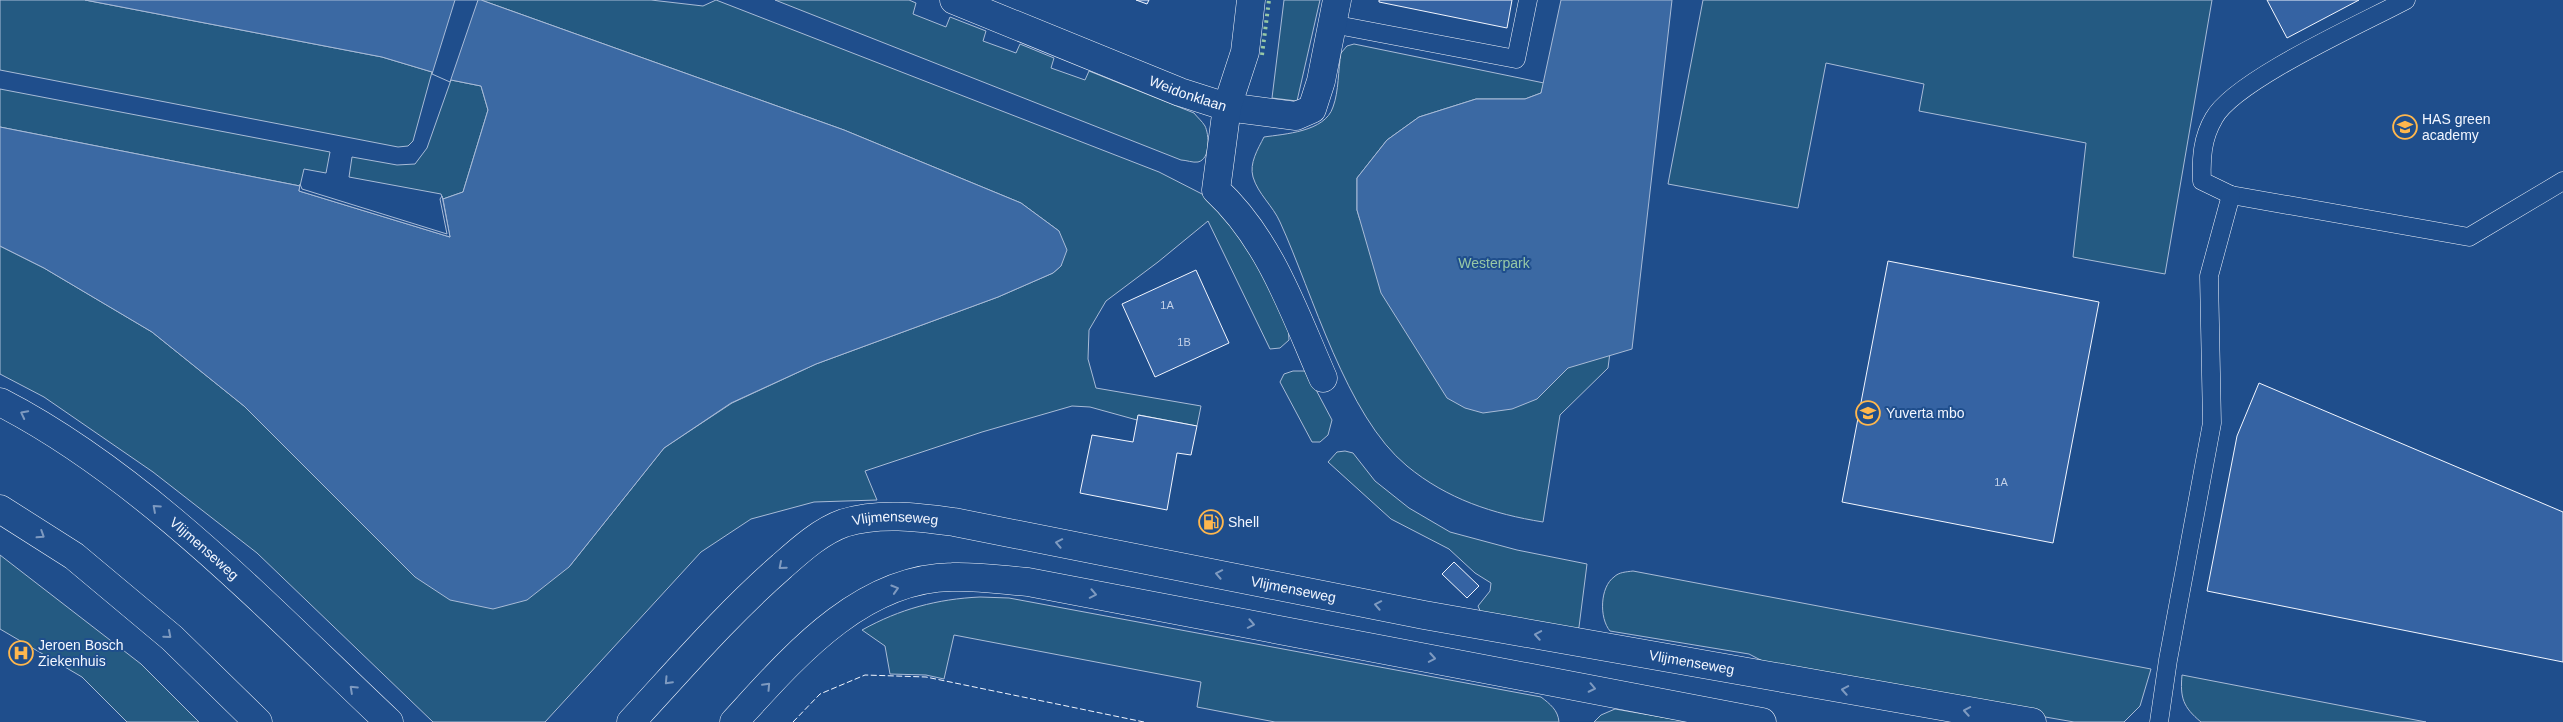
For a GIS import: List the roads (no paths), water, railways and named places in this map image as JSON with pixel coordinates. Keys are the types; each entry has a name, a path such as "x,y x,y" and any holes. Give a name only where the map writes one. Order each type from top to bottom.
{"street":[{"name":"Weidonklaan","path":"954,0 1180,92 1228,107 1216,190 1233,205 1256,234 1278,277 1323,378"},
{"path":"1251,0 1245,52 1228,107 1296,116 1312,109 1321,81 1334,12"},
{"name":"Vlijmenseweg","path":"0,402 36,420 137,491 232,575 389,722"},
{"path":"0,509 74,556 172,638 258,722"},
{"name":"Vlijmenseweg","path":"631,722 746,597 820,535 850,522 904,515 954,522 1472,623 2032,722"},
{"path":"734,722 819,634 849,612 886,592 919,582 951,576 1028,582 1762,722"}],"lane":[{"path":"1334,12 1516,59 1528,0"},
{"path":"2406,0 2292,60 2240,91 2214,117 2201,152 2202,181 2230,195 2469,237 2563,181"},
{"path":"2159,722 2168,660 2212,423 2209,276 2230,195"}],"place":[{"name":"HAS green academy","path":"2405,127"},
{"name":"Yuverta mbo","path":"1868,413"},
{"name":"Shell","path":"1211,522"},
{"name":"Jeroen Bosch Ziekenhuis","path":"21,653"}],"park label":[{"name":"Westerpark","path":"1494,263"}]}
